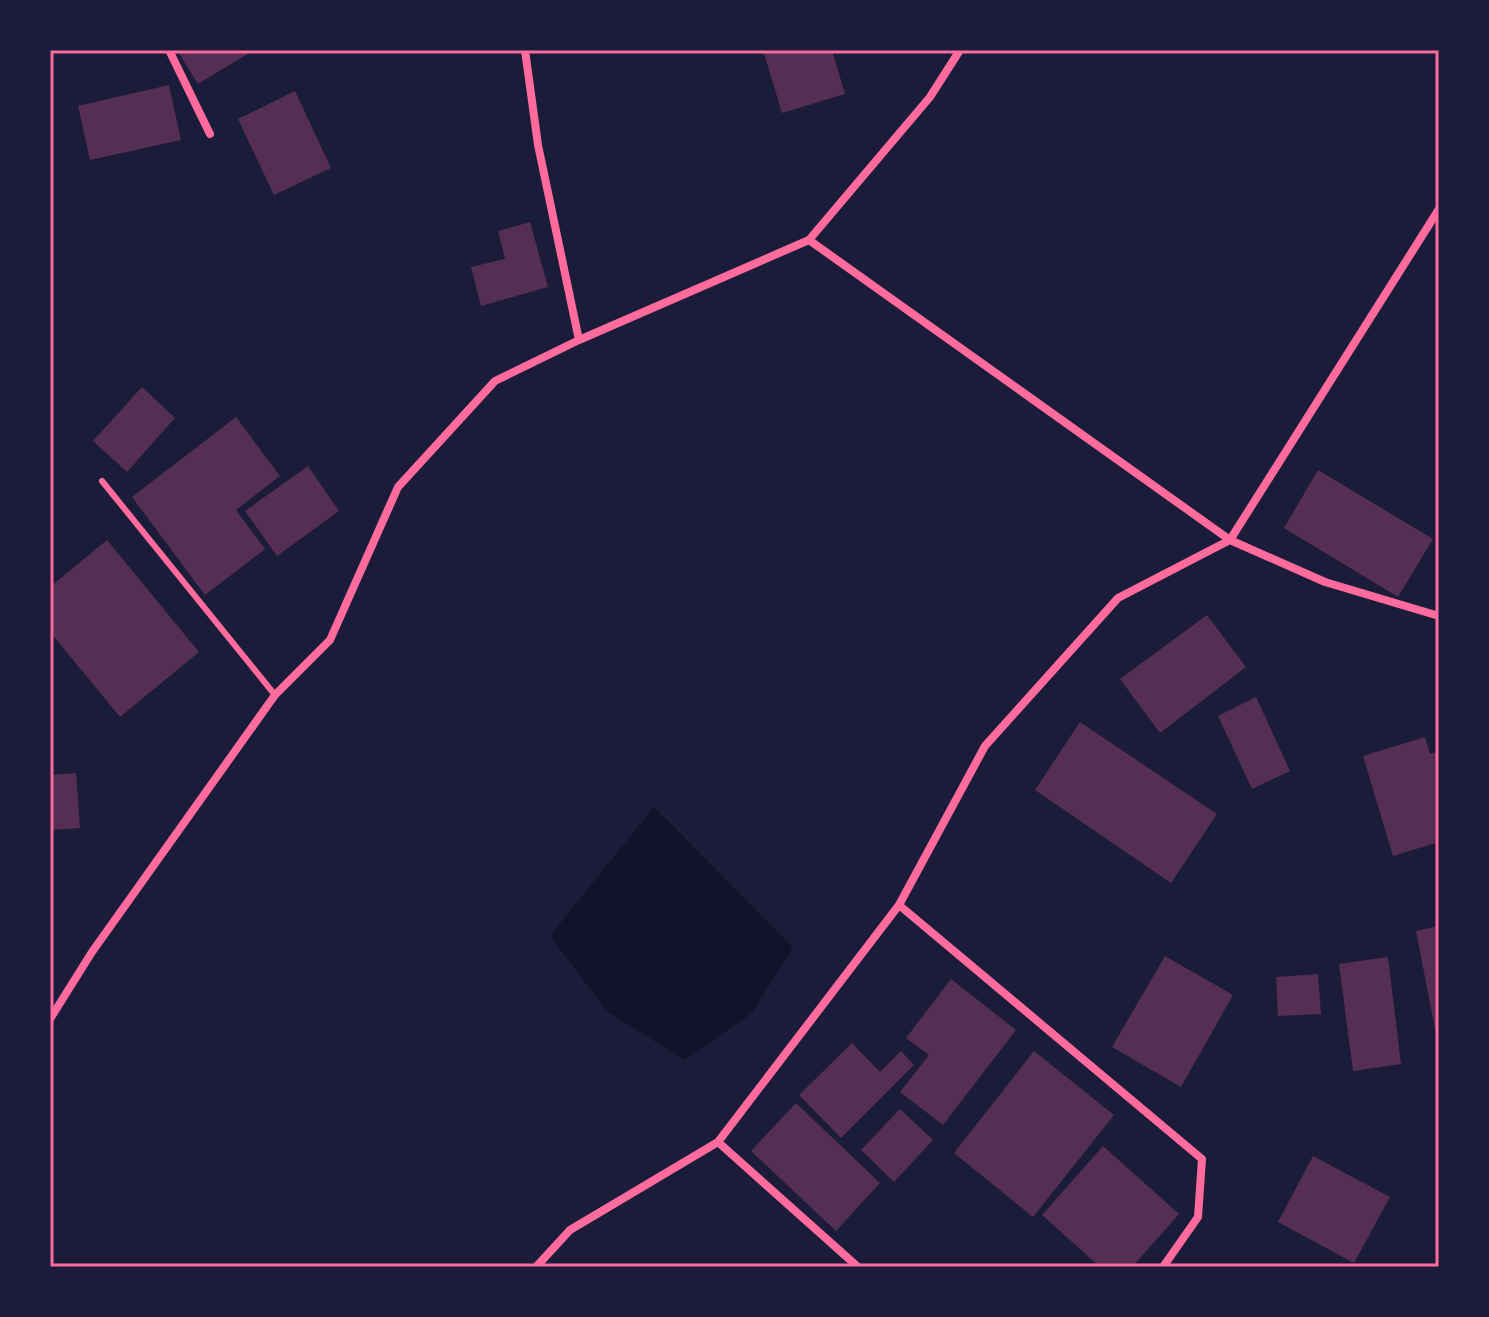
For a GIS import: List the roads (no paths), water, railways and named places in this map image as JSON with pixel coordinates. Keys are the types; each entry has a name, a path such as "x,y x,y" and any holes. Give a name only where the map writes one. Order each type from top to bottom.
{"street":[{"path":"169,50 210,134"},
{"path":"525,50 538,145 579,340"},
{"path":"50,1019 92,952 275,695 330,640 398,487 495,381 579,340 809,240 930,97 960,50"},
{"path":"536,1267 570,1230 718,1142 899,905 985,746 1118,598 1230,540 1439,209"},
{"path":"809,240 1230,540 1325,582 1439,616"},
{"path":"899,905 1202,1159 1198,1217 1163,1267"},
{"path":"718,1142 858,1267"}],"lane":[{"path":"102,481 275,695"}]}
